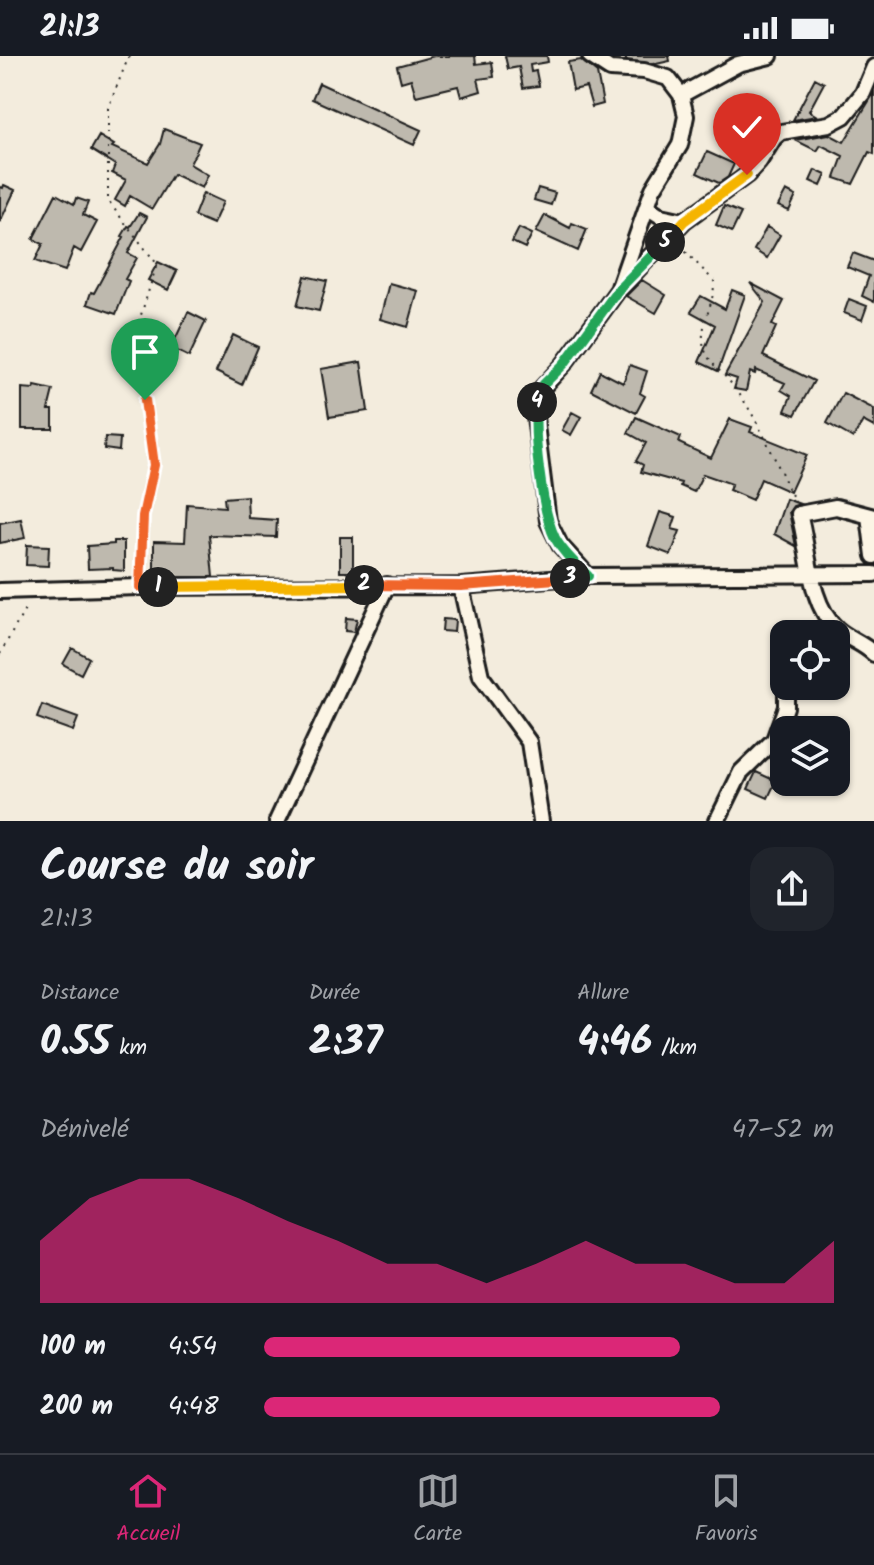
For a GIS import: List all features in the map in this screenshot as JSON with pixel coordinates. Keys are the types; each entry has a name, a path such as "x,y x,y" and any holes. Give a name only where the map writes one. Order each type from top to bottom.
{"street":[{"path":"590,56 608,69 644,71 663,76 672,82 681,95 686,116 683,135 659,176 618,290"},
{"path":"681,95 738,64 770,56"},
{"path":"588,576 560,545 548,521 535,417 543,385 564,364 618,290 684,221 747,175 781,132 829,124 844,116 859,101 874,67"},
{"path":"647,207 661,216 684,221"},
{"path":"874,556 872,516 836,507 799,514 810,574 834,627 874,654"},
{"path":"0,591 140,587 461,586 588,576 874,574"},
{"path":"277,821 387,585"},
{"path":"461,586 481,676 529,742 541,821"},
{"path":"717,821 741,772 774,740 786,700"}],"path":[{"path":"129,56 108,108 108,201 157,264 135,334 154,465 143,516 140,587"},
{"path":"670,237 714,281 703,333 707,358 743,400 799,514"},
{"path":"0,654 38,589"}],"building":[{"path":"434,56 475,56 476,64 492,62 494,77 478,79 481,91 461,97 458,86 416,96 411,79 401,82 397,66"},
{"path":"505,56 547,56 548,62 530,65 531,72 536,71 539,86 523,88 519,67 508,69"},
{"path":"625,56 669,56 670,61 656,64 626,60"},
{"path":"581,60 597,73 603,104 592,107 586,87 573,90 568,62"},
{"path":"815,78 824,83 809,111 817,116 793,120"},
{"path":"319,83 421,130 414,145 312,99"},
{"path":"874,93 874,154 869,152 853,184 835,178 843,156 821,145 817,151 795,140 829,134 844,142"},
{"path":"749,94 766,100 749,135 732,126"},
{"path":"164,129 200,143 190,164 208,175 202,188 173,174 152,209 130,196 125,206 115,200 126,180 112,173 115,165 91,150 99,136 114,145 112,147 148,163 160,144"},
{"path":"707,152 734,164 728,177 719,183 697,173"},
{"path":"815,170 826,175 821,186 810,181"},
{"path":"4,185 15,190 0,222 0,187"},
{"path":"538,188 555,193 551,205 534,200"},
{"path":"786,191 796,196 789,211 778,206"},
{"path":"203,193 223,202 213,224 194,216"},
{"path":"56,194 74,204 76,198 88,202 83,215 97,222 81,252 74,248 65,271 35,261 43,244 33,239"},
{"path":"724,206 741,213 732,232 716,225"},
{"path":"139,213 147,217 128,253 137,258 125,279 129,281 116,314 87,304 122,236"},
{"path":"545,215 570,228 572,223 587,229 578,251 536,232"},
{"path":"767,227 780,235 767,258 754,250"},
{"path":"519,228 532,234 525,248 512,242"},
{"path":"853,253 874,261 874,302 862,296 869,276 847,267"},
{"path":"158,262 177,271 168,290 148,280"},
{"path":"305,276 327,281 319,311 297,306"},
{"path":"642,280 666,295 656,313 626,296"},
{"path":"389,283 418,291 408,327 380,319"},
{"path":"750,283 784,301 772,325 776,327 763,356 814,381 795,415 785,411 791,396 781,390 785,383 756,370 755,374 750,372 746,391 734,389 737,379 725,375 765,302"},
{"path":"732,290 745,295 718,371 699,362 715,325 691,312 701,296 725,309"},
{"path":"849,299 867,306 862,320 844,313"},
{"path":"188,312 206,321 189,357 171,348"},
{"path":"233,335 258,347 242,385 216,372"},
{"path":"361,362 368,411 329,417 321,369"},
{"path":"630,365 647,371 640,393 645,396 636,413 591,390 600,371 623,383"},
{"path":"35,386 53,390 48,410 53,410 53,429 22,429 22,388 34,389"},
{"path":"843,393 874,409 874,427 863,421 853,438 827,423"},
{"path":"572,412 581,417 571,435 562,430"},
{"path":"636,417 681,437 679,443 711,458 730,419 752,427 750,432 807,455 790,492 761,479 752,500 729,490 732,484 703,474 694,492 680,486 681,483 641,472 643,465 636,461 646,443 628,433"},
{"path":"105,437 120,438 119,451 104,449"},
{"path":"247,496 248,518 277,520 276,537 209,535 213,577 154,577 154,541 185,542 187,504 225,507 224,498"},
{"path":"786,499 800,504 793,506 789,512 796,546 774,534"},
{"path":"660,512 676,517 672,529 680,531 671,555 648,546"},
{"path":"21,519 25,538 0,543 0,523"},
{"path":"340,537 353,537 353,572 340,572"},
{"path":"114,541 124,541 124,571 88,569 87,546 114,544"},
{"path":"27,545 49,546 48,566 26,565"},
{"path":"346,618 357,619 354,632 345,631"},
{"path":"443,619 455,620 454,632 442,631"},
{"path":"72,648 89,658 81,674 63,664"},
{"path":"42,705 78,718 73,731 37,718"},
{"path":"756,772 770,778 768,798 748,789"}],"route":[{"path":"145,400 154,465 143,516 140,587 461,586 588,576 560,545 548,521 535,417 541,389 586,336 618,290 684,221 747,175"}]}
